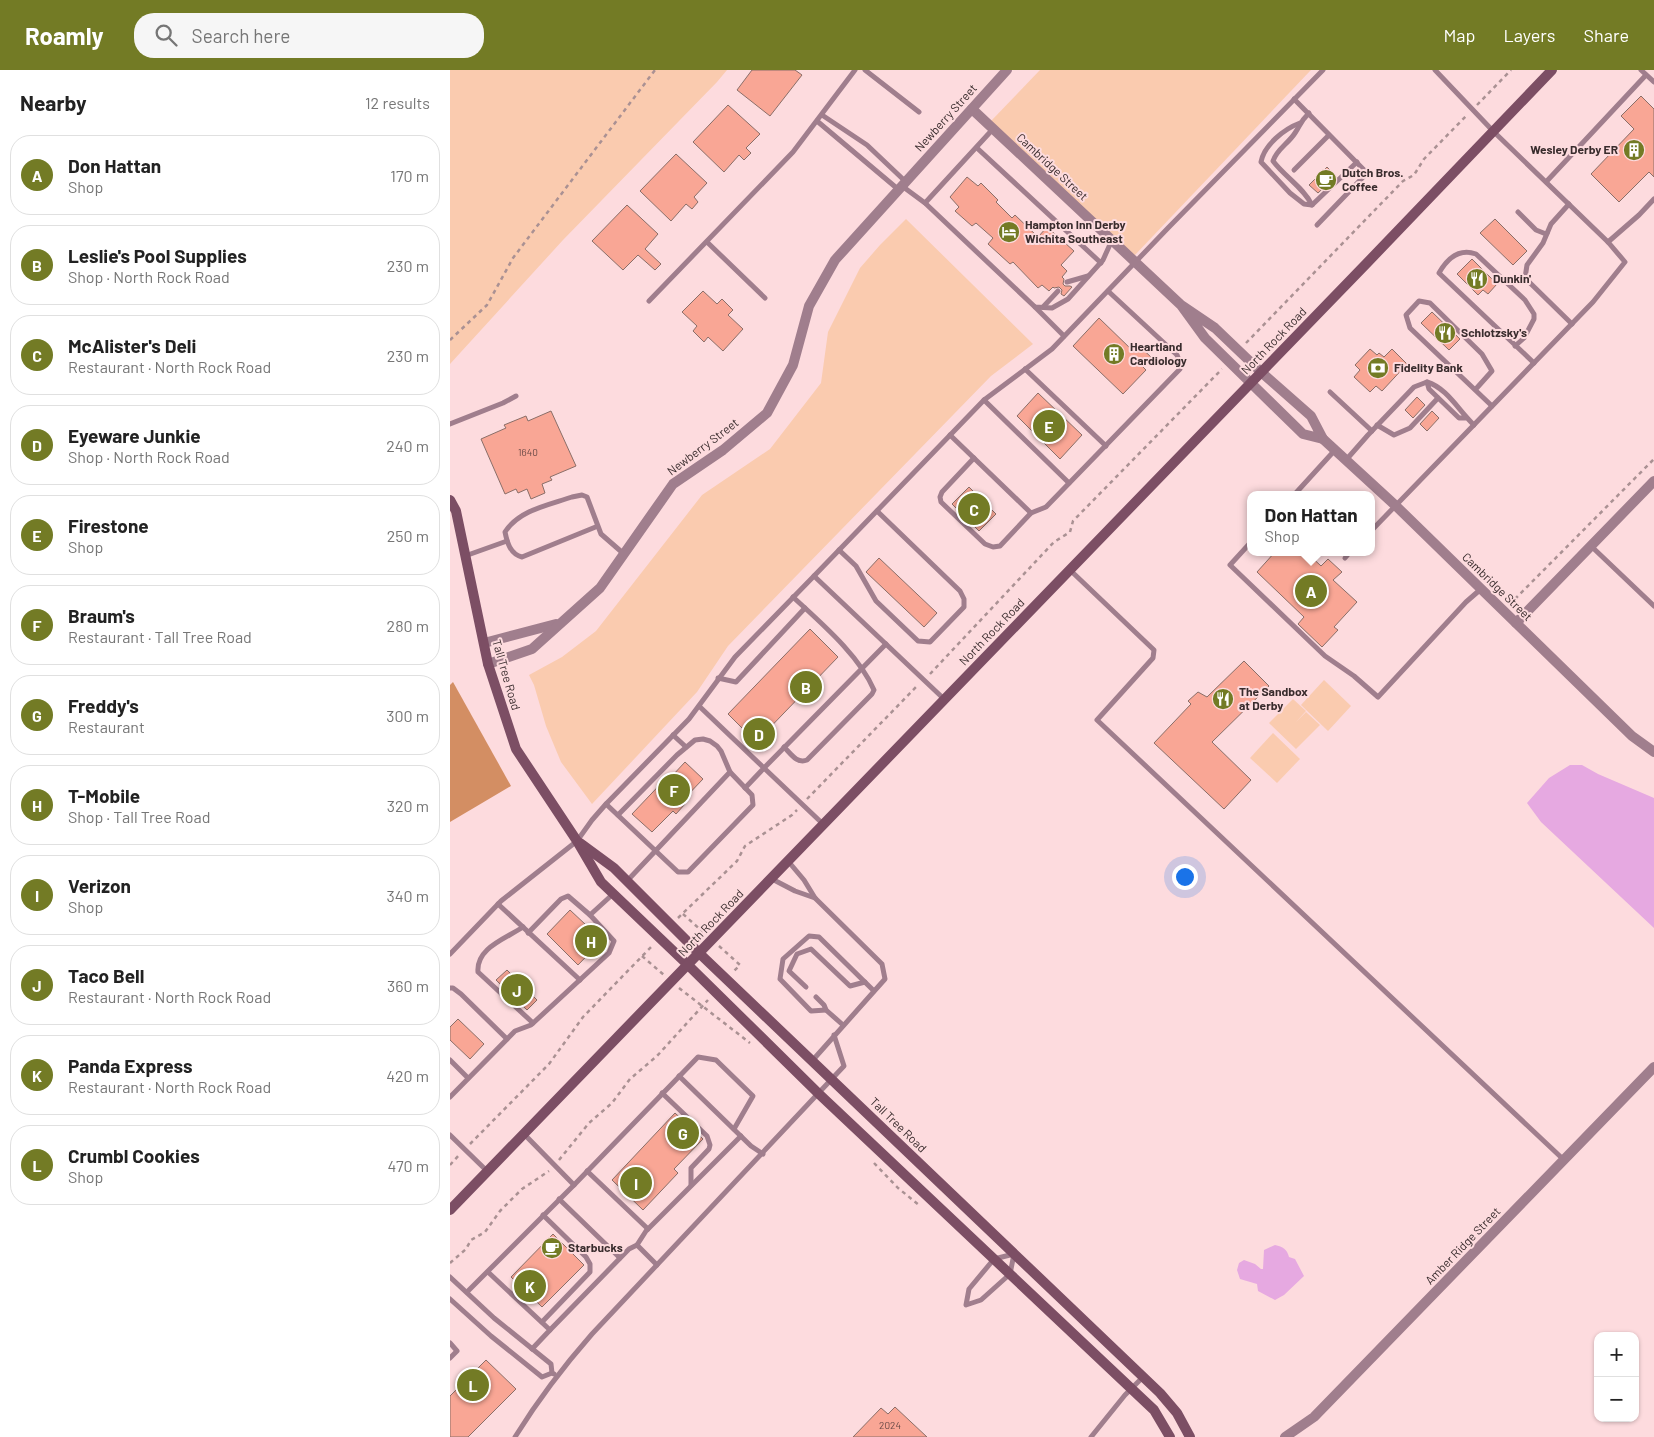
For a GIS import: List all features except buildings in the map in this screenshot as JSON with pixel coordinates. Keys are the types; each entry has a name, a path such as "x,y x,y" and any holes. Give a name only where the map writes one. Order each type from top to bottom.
{"street":[{"name":"Newberry Street","path":"488,664 532,649 600,588 673,484 723,450 767,413 793,365 809,306 835,260 1007,70"},
{"name":"North Rock Road","path":"450,1210 1552,70"},
{"name":"Cambridge Street","path":"972,109 1182,305 1215,328 1311,416 1323,439 1396,506 1632,736 1654,752"},
{"name":"Cambridge Street","path":"1182,305 1205,338 1303,434 1323,439"},
{"path":"1516,623 1654,481"},
{"name":"Tall Tree Road","path":"450,500 456,511 488,664 516,750 578,841 601,882 819,1094 1154,1410 1170,1437"},
{"name":"Newberry Street","path":"484,643 560,623"},
{"name":"Tall Tree Road","path":"578,841 614,868 699,953 1160,1393 1177,1413 1190,1437"},
{"name":"Amber Ridge Street","path":"1285,1437 1314,1417 1654,1067"}],"lane":[{"path":"649,301 794,152 855,70"},
{"path":"865,70 919,112"},
{"path":"450,954 498,904 578,841 592,820 606,804 699,706 734,657 984,400 1052,349 1323,70"},
{"path":"1375,527 1593,302 1625,262 1608,242 1494,131 1435,70"},
{"path":"1641,70 1654,82"},
{"path":"1546,182 1646,74"},
{"path":"1294,99 1367,173 1317,226"},
{"path":"1309,113 1300,123 1295,133 1275,154 1274,161 1280,170 1309,198 1312,205"},
{"path":"822,115 867,145 902,186"},
{"path":"817,121 844,144 925,203 1064,336"},
{"path":"1300,123 1286,128 1262,154 1261,162 1290,193 1304,204 1312,205"},
{"path":"925,203 993,129"},
{"path":"844,144 851,134"},
{"path":"1294,170 1329,135"},
{"path":"977,148 1101,262"},
{"path":"1312,205 1357,162"},
{"path":"1608,242 1654,199"},
{"path":"1569,204 1551,224 1543,243 1527,265 1525,278 1572,324"},
{"path":"1518,212 1536,230 1547,233"},
{"path":"1035,307 1052,308 1068,299 1101,262 1112,240"},
{"path":"707,242 765,298"},
{"path":"1515,346 1524,338 1534,319 1534,314 1525,300 1476,254 1466,251 1457,254 1442,267 1439,273 1515,346 1534,363"},
{"path":"1067,282 1088,276"},
{"path":"974,458 942,492 941,502 985,544 993,547 1000,546 1031,513 1046,507 1180,369 1177,355 1108,291"},
{"path":"1043,307 1058,292"},
{"path":"1475,390 1492,371 1482,354 1430,303 1419,301 1406,314 1410,328 1475,390 1492,406"},
{"path":"1025,369 1106,446"},
{"path":"1346,460 1414,387 1426,382 1434,384 1474,425"},
{"path":"1426,382 1430,390 1459,418 1466,418"},
{"path":"1330,392 1372,431"},
{"path":"450,424 503,404 516,396"},
{"path":"1377,425 1394,436 1410,428 1438,398"},
{"path":"984,400 1069,483"},
{"path":"950,435 1031,513"},
{"path":"1298,491 1335,450"},
{"path":"598,526 522,557 512,552 505,532 510,523 518,517 582,495 587,497 598,526 601,534 624,554"},
{"path":"839,550 856,566 876,601 918,641 930,642 964,607 964,599 960,591 877,511"},
{"path":"465,556 507,541"},
{"path":"1247,546 1230,565 1325,656 1354,676 1378,697 1466,602 1481,589"},
{"path":"1591,546 1654,606"},
{"path":"1070,570 1154,650 1153,658 1097,720 1564,1160"},
{"path":"814,576 944,699"},
{"path":"784,747 797,760 803,762 807,760 874,690 854,657 794,597"},
{"path":"718,678 736,682 805,608"},
{"path":"745,788 886,644"},
{"path":"699,706 823,824"},
{"path":"673,735 686,747"},
{"path":"606,804 618,816 678,872 688,872 753,805 752,794 730,772 721,751 710,741 703,739 695,740 618,816"},
{"path":"627,881 730,772"},
{"path":"788,861 804,880 815,898 882,964 884,979 812,1061"},
{"path":"771,878 795,891 815,898"},
{"path":"590,915 613,894"},
{"path":"450,1097 515,1031 533,1023 580,980 609,952 614,941 590,915 568,896 561,899 528,933"},
{"path":"498,904 580,980"},
{"path":"523,927 489,947 480,958 478,972 533,1023"},
{"path":"826,1010 811,1011 780,979 783,959 809,936 819,937 874,991"},
{"path":"806,987 789,971 797,954 811,949 850,986 865,982"},
{"path":"450,988 461,994 507,1039"},
{"path":"816,997 826,1010 843,1025"},
{"path":"515,1437 555,1375 844,1066 834,1036"},
{"path":"467,1292 698,1057 716,1060 754,1096 734,1130"},
{"path":"450,1060 468,1078"},
{"path":"679,1076 734,1130 763,1154"},
{"path":"662,1093 709,1140 709,1149 691,1168 691,1185"},
{"path":"524,1134 574,1184"},
{"path":"450,1135 487,1172"},
{"path":"532,1349 629,1249 638,1245 648,1229 741,1136"},
{"path":"587,1171 648,1229"},
{"path":"559,1199 620,1258"},
{"path":"542,1322 590,1272 590,1264 586,1257 543,1215"},
{"path":"638,1245 657,1265"},
{"path":"1014,1254 1010,1274 981,1300 966,1304 969,1289 994,1259 1014,1254"},
{"path":"488,1272 550,1330"},
{"path":"450,1277 494,1318 551,1364 555,1375"},
{"path":"450,1299 491,1336 542,1377 555,1375"},
{"path":"450,1311 456,1305"},
{"path":"450,1343 457,1350 450,1358"},
{"path":"1091,1437 1143,1377"}],"path":[{"path":"450,340 487,305 513,258 655,70"},
{"path":"1253,336 1403,182 1414,175 1424,159 1511,70"},
{"path":"683,914 737,861 745,846 792,815 903,698 924,680 1054,542 1070,532 1073,521 1218,373"},
{"path":"1515,599 1654,459"},
{"path":"450,1165 549,1064 583,1016 650,947"},
{"path":"555,1166 589,1123 612,1103 630,1080 657,1056 702,1006"},
{"path":"450,1263 466,1249 472,1240 485,1232 500,1211 522,1189 549,1171"}],"shaded area":[{"path":"450,70 727,70 563,240 450,364"},
{"path":"1040,70 1311,70 1134,256 991,121"},
{"path":"906,219 1033,344 991,376 728,646 697,692 592,804 561,762 546,726 534,685 529,675 562,657 596,631 702,495 770,449 821,383 828,332 860,268"},
{"path":"1324,680 1351,706 1328,731 1301,705"},
{"path":"453,682 511,786 450,822 450,685"},
{"path":"1293,699 1306,711 1296,722 1306,712 1320,725 1296,749 1269,723"},
{"path":"1273,733 1300,759 1277,783 1250,758"},
{"path":"1570,765 1582,765 1598,774 1654,798 1654,928 1541,822 1527,803 1549,778"},
{"path":"1275,1245 1284,1249 1289,1257 1295,1259 1304,1276 1284,1295 1275,1300 1258,1291 1257,1284 1240,1279 1237,1270 1239,1263 1244,1260 1263,1269 1264,1250"}],"place":[{"name":"Wesley Derby ER","path":"1634,150"},
{"name":"Dutch Bros. Coffee","path":"1326,180"},
{"name":"Hampton Inn Derby Wichita Southeast","path":"1009,232"},
{"name":"Dunkin'","path":"1477,279"},
{"name":"Schlotzsky's","path":"1445,333"},
{"name":"Heartland Cardiology","path":"1114,354"},
{"name":"Fidelity Bank","path":"1378,368"},
{"name":"Firestone","path":"1049,426"},
{"name":"McAlister's Deli","path":"974,509"},
{"name":"Don Hattan","path":"1311,591"},
{"name":"Leslie's Pool Supplies","path":"806,687"},
{"name":"The Sandbox at Derby","path":"1223,699"},
{"name":"Eyeware Junkie","path":"759,734"},
{"name":"Braum's","path":"674,790"},
{"name":"T-Mobile","path":"591,941"},
{"name":"Taco Bell","path":"517,990"},
{"name":"Freddy's","path":"683,1133"},
{"name":"Verizon","path":"636,1183"},
{"name":"Starbucks","path":"552,1248"},
{"name":"Panda Express","path":"530,1286"},
{"name":"Crumbl Cookies","path":"473,1385"}]}
